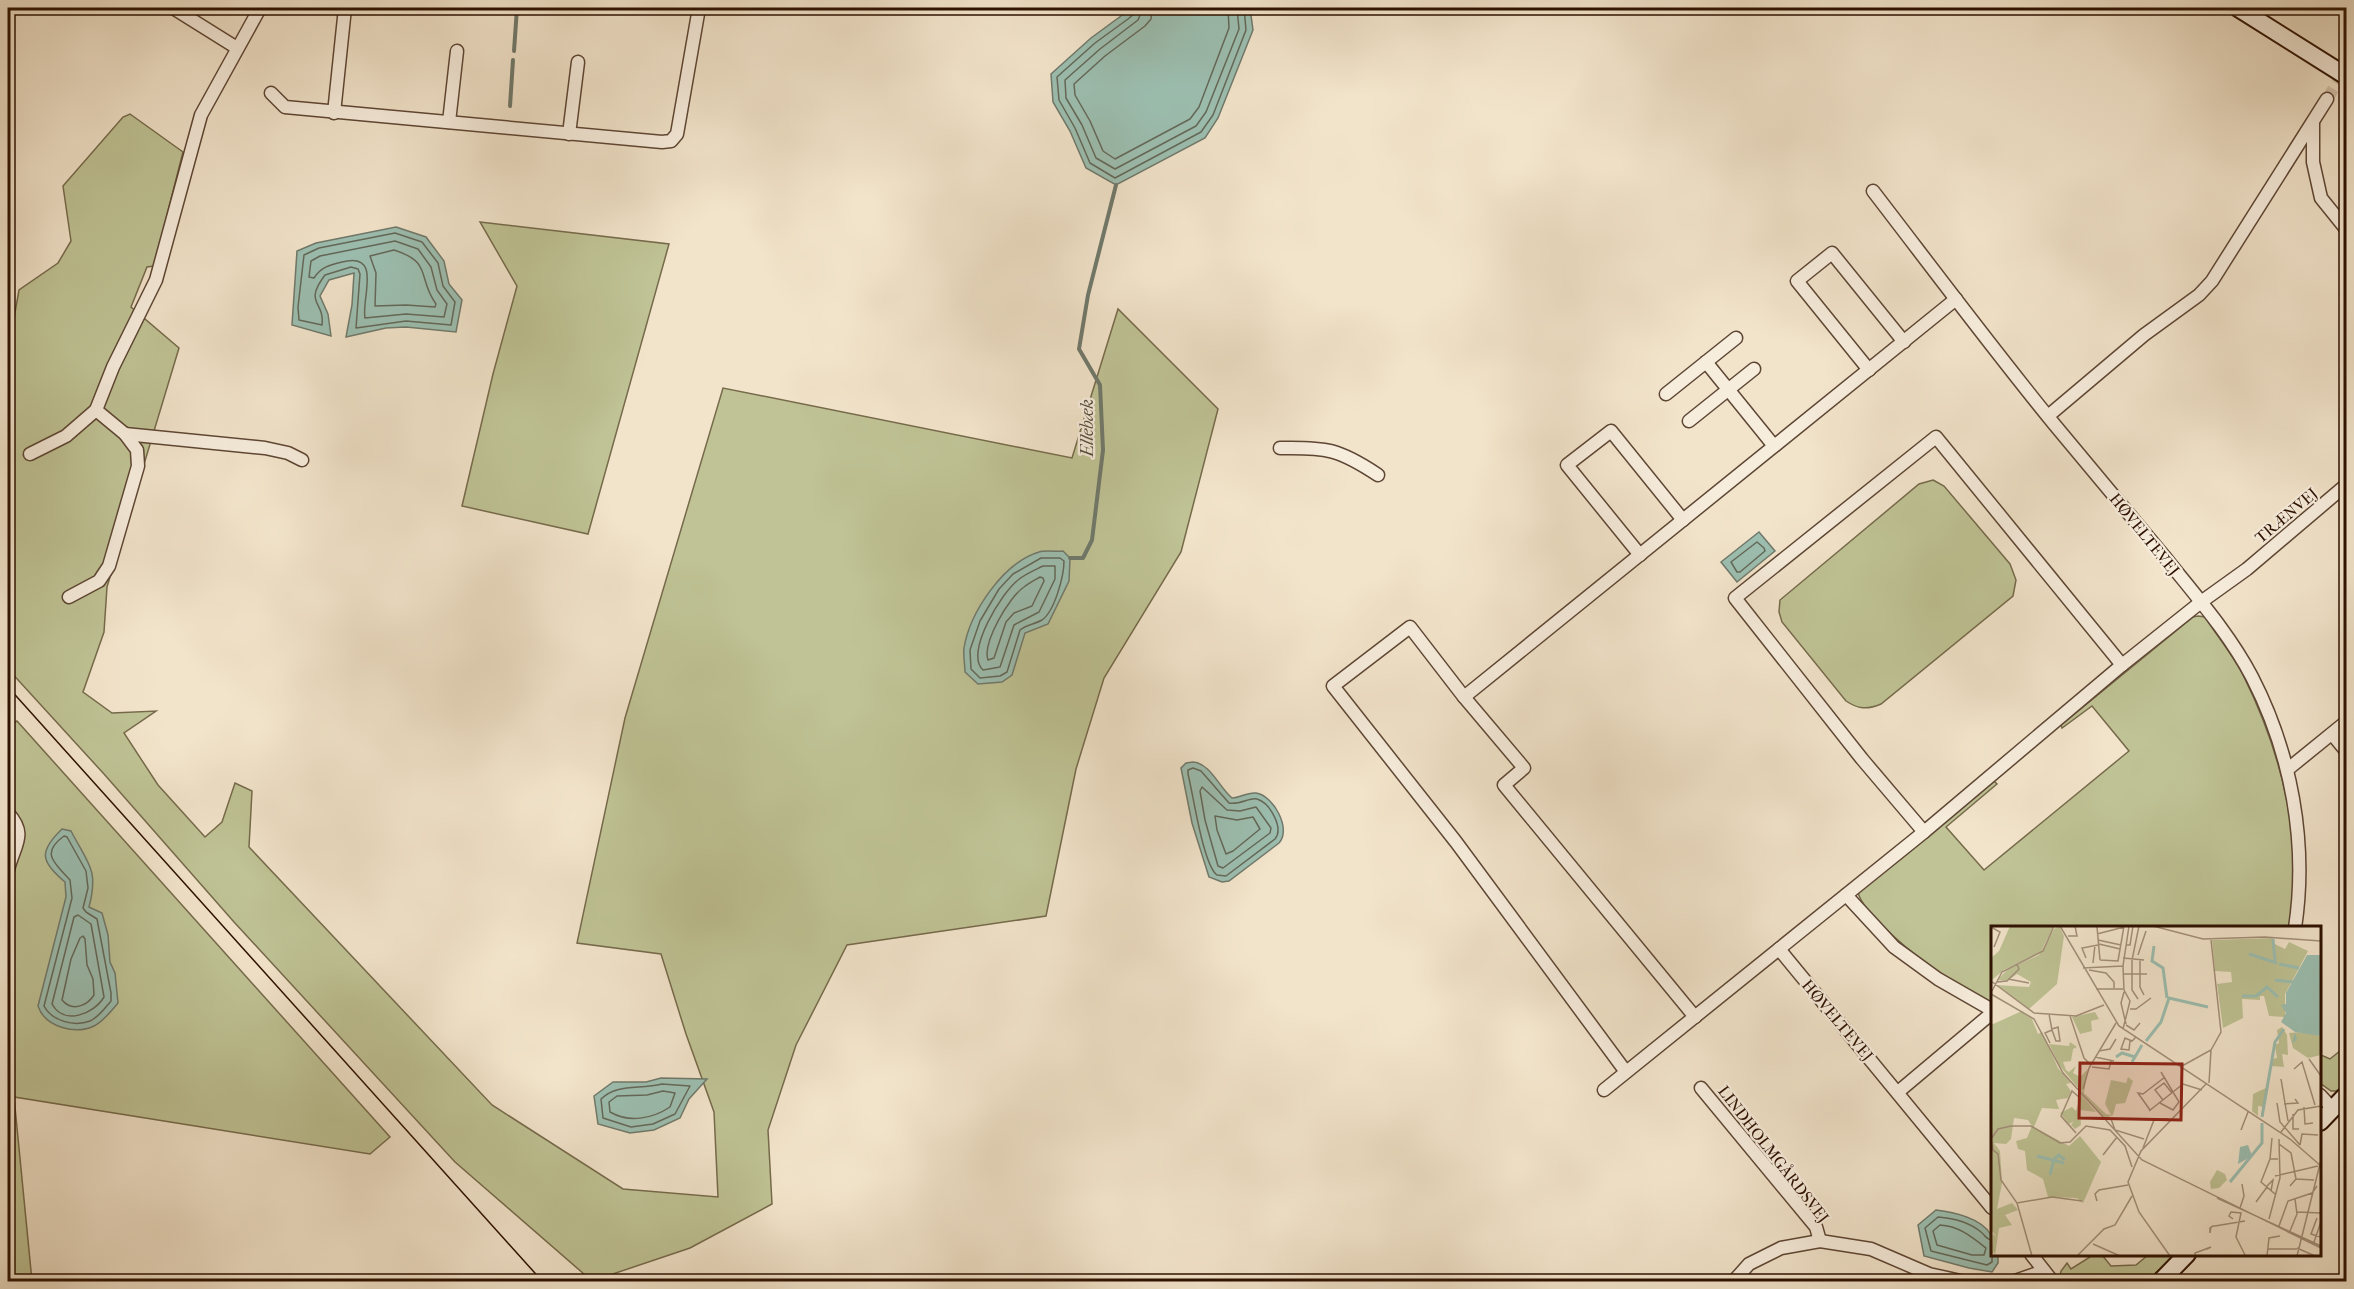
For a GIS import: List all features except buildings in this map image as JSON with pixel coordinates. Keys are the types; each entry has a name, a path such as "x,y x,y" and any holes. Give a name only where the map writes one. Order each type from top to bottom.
{"main road":[{"path":"2238,8 2346,76"},
{"path":"2321,1121 2346,1095"},
{"path":"2160,1281 2185,1256"}],"street":[{"path":"173,8 237,48"},
{"path":"30,454 66,436 96,410 113,368 156,280 201,115 260,8"},
{"path":"334,113 345,8"},
{"path":"271,93 285,107 334,113 671,141 677,134 699,8"},
{"path":"449,122 457,51"},
{"path":"569,134 578,62"},
{"path":"2048,416 2144,335 2199,295 2212,281 2327,99"},
{"path":"2313,122 2313,162 2321,198 2346,229"},
{"name":"HØVELTEVEJ","path":"1873,191 2048,416 2201,602 2230,641 2252,677 2270,717 2288,769 2295,806 2299,867 2295,926"},
{"path":"1869,370 1797,281 1832,253 1904,342"},
{"path":"1464,697 1956,299"},
{"path":"1666,394 1736,338"},
{"path":"1706,362 1774,446"},
{"path":"1689,421 1754,369"},
{"path":"69,597 99,581 109,566 138,466 137,450 125,434 96,410"},
{"path":"1640,555 1568,465 1593,444 1611,430 1683,520"},
{"path":"125,434 265,448 288,453 302,460"},
{"path":"1924,832 1862,759 1735,598 1936,436 2122,665"},
{"path":"1280,448 1321,447 1353,458 1378,475"},
{"name":"TRÆNVEJ","path":"1604,1090 1924,832 2122,665 2201,602 2247,569 2346,485"},
{"path":"1626,1072 1456,842 1333,686 1410,627 1464,697 1524,768 1504,784 1695,1017"},
{"path":"2288,769 2346,722"},
{"path":"2332,734 2346,751"},
{"path":"8,813 15,821 20,833 8,870"},
{"path":"1846,895 1894,947 1938,980 1991,1010"},
{"name":"HØVELTEVEJ","path":"1779,949 1991,1207"},
{"path":"1898,1092 1991,1012"},
{"name":"LINDHOLMGÅRDSVEJ","path":"1701,1088 1816,1227 1820,1241"},
{"path":"2321,1097 2333,1109"},
{"path":"1733,1281 1749,1264 1781,1248 1820,1241 1871,1249 1929,1274 1965,1281"},
{"path":"2033,1256 2053,1281"},
{"path":"2012,1281 2044,1271"}],"shaded area":[{"path":"130,114 183,152 154,266 147,267 131,307 179,348 107,587 104,632 83,692 112,713 156,711 124,733 158,785 205,837 222,822 235,783 252,791 249,847 492,1105 623,1189 718,1197 714,1112 661,954 577,943 625,718 723,388 1072,458 1118,309 1218,409 1181,552 1104,678 1076,769 1046,916 847,945 796,1045 768,1130 772,1204 690,1248 592,1281 455,1162 234,922 8,669 8,334 11,335 19,290 58,263 71,241 63,186 123,117"},
{"path":"480,222 669,244 588,534 462,506 493,374 517,286"},
{"path":"1933,480 1944,486 2010,564 2016,580 2013,596 1881,704 1867,708 1855,706 1846,701 1782,622 1779,612 1780,600 1919,484"},
{"path":"2193,617 2205,617 2235,660 2256,704 2278,765 2292,830 2294,863 2289,926 1991,926 1991,1002 1931,967 1880,924 1862,901 1858,892 1994,781 1997,784 1946,827 1984,870 2129,751 2092,706 2062,728 2061,725"},
{"path":"17,721 390,1137 370,1154 14,1097 32,1281 8,1282 8,726"},
{"path":"2346,1046 2346,1085 2340,1091 2331,1091 2321,1084 2321,1055 2330,1059"},
{"path":"2091,1256 2103,1256 2111,1266 2136,1265 2147,1256 2174,1256 2147,1281 2061,1282 2059,1280 2061,1271 2067,1263 2071,1269"}],"water":[{"path":"1132,8 1250,8 1253,30 1218,118 1205,138 1116,185 1086,168 1070,131 1053,102 1051,74 1091,38"},
{"path":"396,227 426,237 444,261 449,284 462,300 456,332 406,327 386,328 346,337 352,305 354,273 329,280 320,296 328,314 331,336 292,325 297,251 316,243"},
{"path":"1759,532 1775,551 1737,582 1721,562"},
{"path":"1042,551 1063,551 1070,558 1069,581 1048,624 1025,633 1012,675 1002,682 978,684 965,672 964,651 967,634 981,605 1001,578 1026,558"},
{"path":"1193,762 1204,766 1232,798 1253,793 1262,795 1274,806 1282,822 1282,837 1279,843 1229,881 1222,882 1209,877 1192,823 1181,768 1186,763"},
{"path":"62,829 71,831 90,867 93,884 89,907 102,913 108,935 110,962 115,973 118,1003 98,1024 78,1030 54,1024 47,1019 38,1006 66,897 65,882 51,869 46,857 49,844"},
{"path":"661,1078 707,1079 689,1099 680,1118 654,1130 630,1133 598,1124 594,1096 613,1082 646,1082"},
{"path":"1936,1210 1974,1220 1987,1229 1991,1235 1991,1256 1998,1256 1998,1263 1992,1272 1924,1256 1918,1225"}],"waterway":[{"path":"514,51 517,8"},
{"path":"510,106 513,60"},
{"name":"Ellebæk","path":"1070,558 1083,558 1092,540 1103,450 1100,385 1079,349 1088,295 1116,185"}],"tunnel":[{"path":"2327,99 2346,69"}],"tram line":[{"path":"8,687 543,1282"}]}
